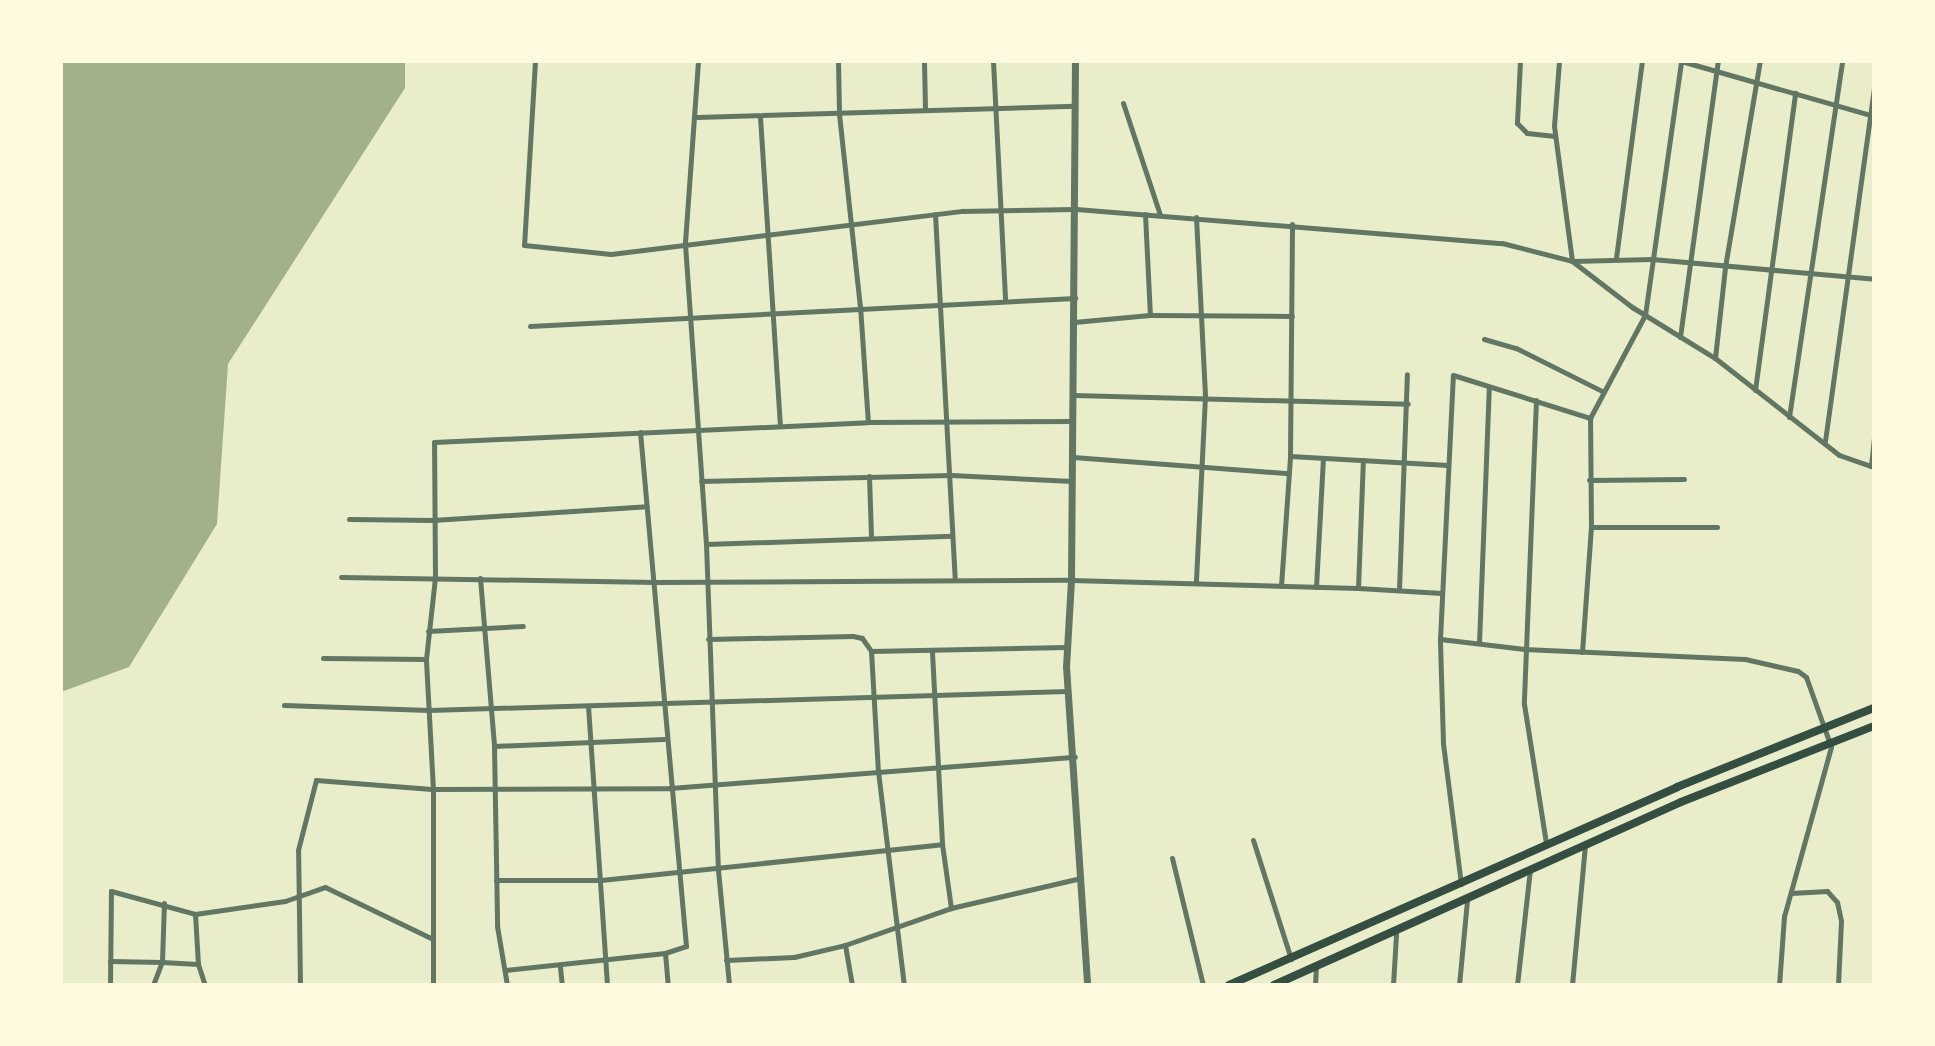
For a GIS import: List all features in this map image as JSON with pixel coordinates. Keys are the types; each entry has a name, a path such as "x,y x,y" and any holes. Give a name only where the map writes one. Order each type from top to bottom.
{"main road":[{"path":"1229,985 1461,884 1546,843 1874,708"},
{"path":"1274,985 1396,934 1585,844 1831,741 1874,726"}],"street":[{"path":"535,61 524,245 611,254 935,214 1076,209 1292,224 1502,243 1572,261 1652,259 1772,273 1810,272 1874,279"},
{"path":"698,61 697,117 685,244 706,544 718,870 729,985"},
{"path":"838,61 839,114 860,306 868,422"},
{"path":"924,61 925,109"},
{"path":"993,61 1005,299"},
{"path":"1075,61 1074,395 1071,580 1067,647 1068,691 1075,757 1077,879 1087,985"},
{"path":"1520,61 1517,123 1527,132 1555,136"},
{"path":"1559,61 1555,136 1572,261 1645,315 1715,358 1825,441 1839,455 1872,467 1874,439"},
{"path":"1616,258 1642,61"},
{"path":"1582,652 1591,527 1590,418 1645,315 1681,61 1872,115"},
{"path":"1680,337 1718,61"},
{"path":"1715,358 1725,267 1760,61"},
{"path":"1790,416 1842,61"},
{"path":"1825,441 1851,275 1874,88"},
{"path":"1755,390 1795,93"},
{"path":"1123,103 1160,215"},
{"path":"697,117 761,117 995,106 1075,106"},
{"path":"761,117 780,426"},
{"path":"935,214 956,579"},
{"path":"1145,214 1150,315"},
{"path":"1196,217 1204,315 1205,396 1204,466 1196,582"},
{"path":"1282,586 1290,456 1292,224"},
{"path":"530,326 689,320 860,306 1075,298"},
{"path":"1074,322 1150,315 1292,316"},
{"path":"1484,339 1516,348 1604,392"},
{"path":"1399,590 1408,404 1407,374"},
{"path":"1461,884 1443,743 1440,639 1453,375 1590,418"},
{"path":"1479,643 1489,387"},
{"path":"1074,395 1205,396 1408,404"},
{"path":"1536,400 1524,649 1524,704 1546,843"},
{"path":"433,985 433,789 426,659 435,577 434,442 868,422 1073,421"},
{"path":"506,970 560,967 665,953 686,946 682,873 664,739 656,582 640,432"},
{"path":"1290,456 1448,465"},
{"path":"1073,457 1288,473"},
{"path":"1316,587 1323,458"},
{"path":"1358,588 1363,460"},
{"path":"701,481 951,475 1072,481"},
{"path":"869,476 871,537"},
{"path":"1589,480 1684,479"},
{"path":"349,519 433,520 647,506"},
{"path":"1591,527 1717,527"},
{"path":"706,544 952,536"},
{"path":"341,577 656,582 1071,580 1196,582 1442,593"},
{"path":"480,578 494,746 497,926 507,985"},
{"path":"428,631 523,626"},
{"path":"708,639 853,636 862,638 871,651 878,771 904,985"},
{"path":"1440,639 1524,649 1732,658 1798,671 1811,685 1831,741 1784,916 1779,985"},
{"path":"871,651 932,652 1067,647"},
{"path":"932,652 942,844 951,908"},
{"path":"323,658 426,659"},
{"path":"284,705 429,710 933,692 1068,691"},
{"path":"588,706 607,985"},
{"path":"494,746 664,739"},
{"path":"300,985 298,850 316,780 433,789 670,788 1075,757"},
{"path":"1253,840 1291,959"},
{"path":"496,880 601,880 718,870 942,844"},
{"path":"1572,985 1585,844"},
{"path":"1172,858 1203,985"},
{"path":"1517,985 1530,870"},
{"path":"726,960 794,957 845,945 951,908 1077,879"},
{"path":"110,985 111,891 164,903 195,914 297,896 325,887 431,938"},
{"path":"1791,893 1827,891 1837,902 1841,921 1838,985"},
{"path":"1459,985 1467,900"},
{"path":"153,985 162,962 164,903"},
{"path":"195,914 198,964 205,985"},
{"path":"1393,985 1396,934"},
{"path":"845,945 852,985"},
{"path":"665,953 668,985"},
{"path":"110,961 198,964"},
{"path":"560,967 562,985"},
{"path":"1315,967 1315,985"}],"shaded area":[{"path":"61,61 405,61 405,88 228,364 217,524 129,667 61,692"}]}
